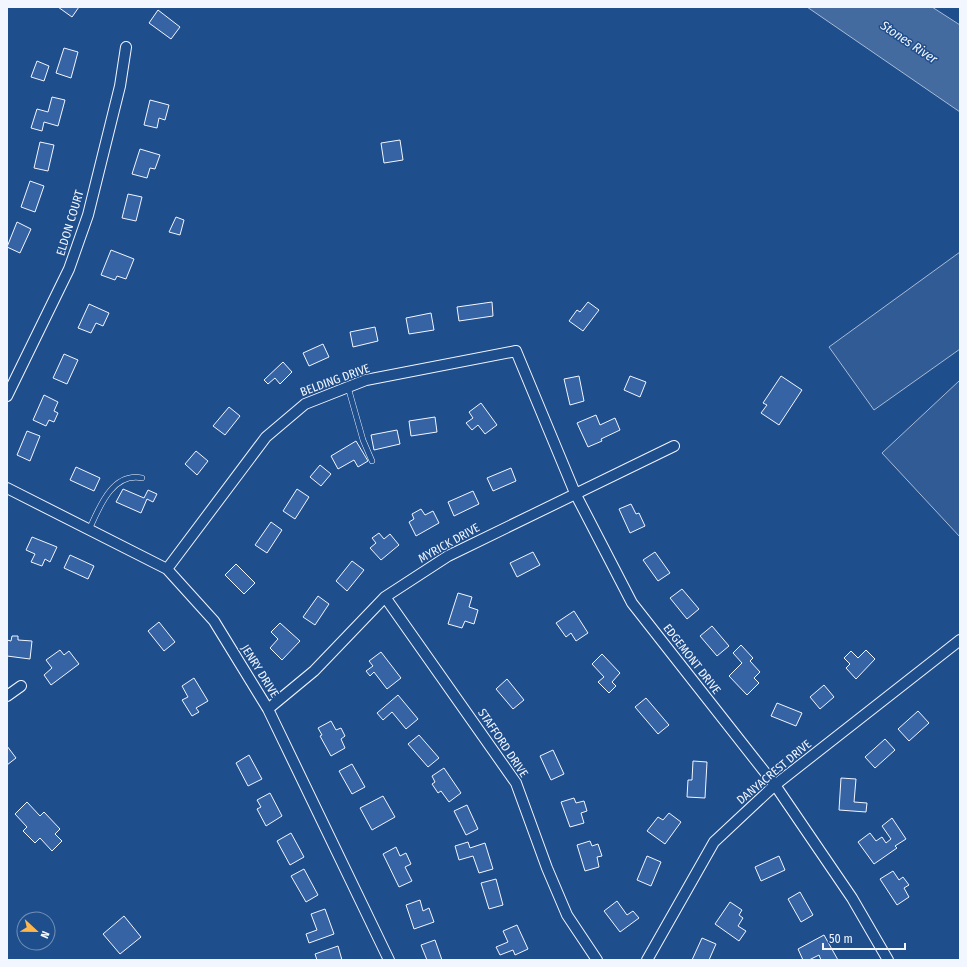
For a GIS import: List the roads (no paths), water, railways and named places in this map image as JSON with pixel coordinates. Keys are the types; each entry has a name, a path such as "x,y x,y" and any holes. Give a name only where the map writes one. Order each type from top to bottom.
{"street":[{"name":"ELDON COURT","path":"7,396 69,269 88,215 120,86 126,47"},
{"name":"BELDING DRIVE","path":"167,569 266,436 305,404 366,380 516,351"},
{"name":"EDGEMONT DRIVE","path":"516,351 575,493 632,603 775,785 852,898 888,960"},
{"name":"MYRICK DRIVE","path":"268,709 314,671 385,597 448,556 674,446"},
{"name":"JENRY DRIVE","path":"7,488 167,569 214,621 268,709 389,960"},
{"name":"STAFFORD DRIVE","path":"385,597 516,783 547,868 567,915 597,960"},
{"name":"DANYACREST DRIVE","path":"647,960 714,842 775,785 960,640"},
{"path":"7,696 21,686"}],"lane":[{"path":"348,387 363,440 372,461"},
{"path":"89,530 110,490 123,480 133,476 142,478"}],"water":[{"name":"Stones River","path":"807,7 932,7 960,25 960,112"}]}
